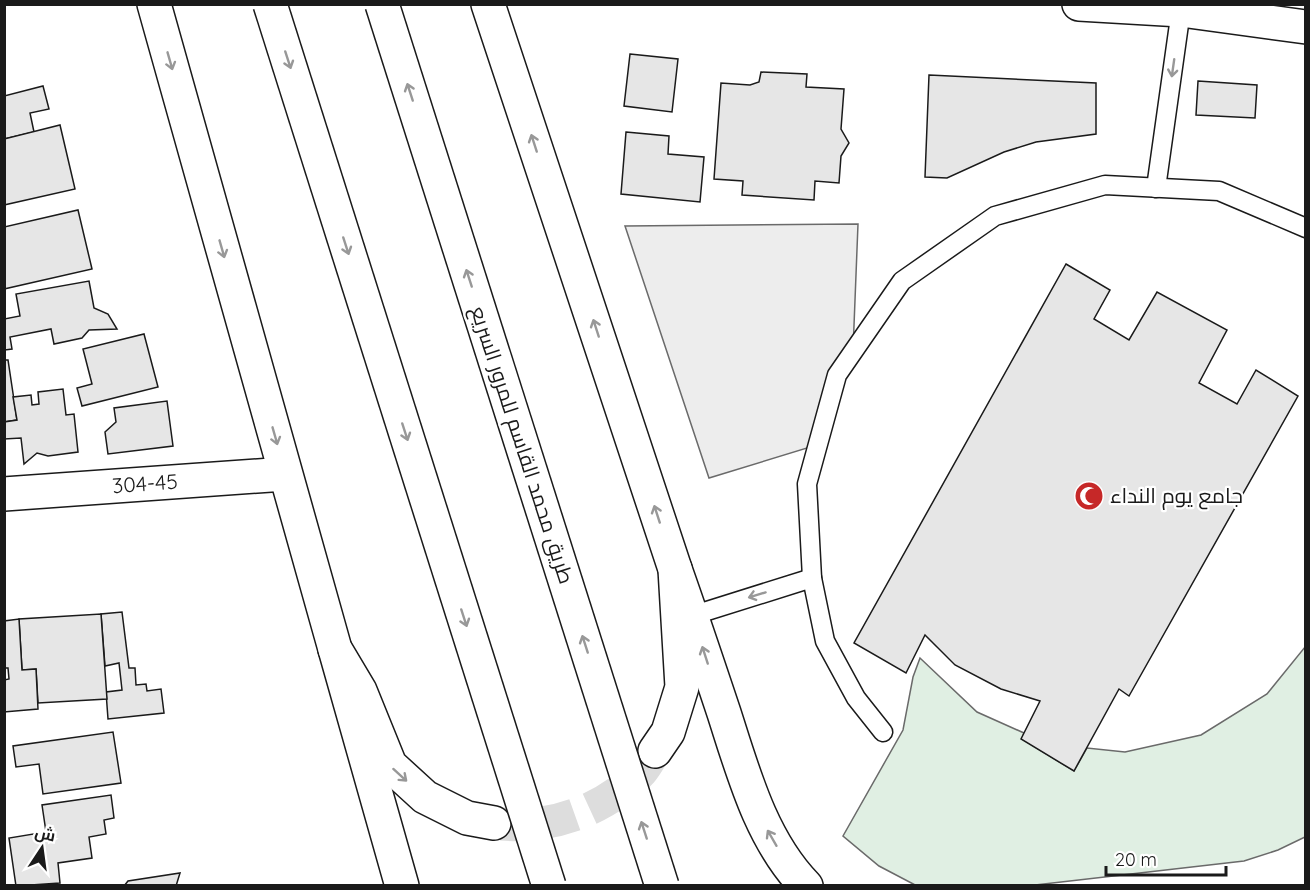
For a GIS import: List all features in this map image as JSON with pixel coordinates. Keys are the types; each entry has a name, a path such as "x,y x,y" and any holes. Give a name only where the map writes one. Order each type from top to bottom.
{"main road":[{"path":"154,4 402,885"},
{"path":"270,4 549,885"},
{"name":"طريق محمد القاسم للمرور السريع","path":"382,4 662,885"},
{"path":"488,4 741,765 768,831 791,871 806,885"},
{"path":"1079,4 1181,7 1305,27"},
{"name":"304-45","path":"4,495 285,474"},
{"path":"655,751 668,732 682,687 675,569"},
{"path":"335,650 360,690 390,765 425,797 468,818 494,823"},
{"path":"388,838 390,885"}],"lane":[{"path":"1156,188 1181,7"},
{"path":"883,732 856,698 825,641 812,578 807,484 837,375 902,281 995,216 1105,185 1219,191 1305,228"},
{"path":"692,616 812,578"}],"green space":[{"path":"1305,647 1305,837 1278,850 1244,861 1035,885 917,886 879,866 843,836 903,730 913,677 920,658 977,712 1024,733 1022,739 1074,771 1087,748 1125,752 1201,735 1267,694"}],"shaded area":[{"path":"858,224 853,351 817,445 709,478 625,226"}],"building":[{"path":"630,54 678,59 672,112 624,106"},
{"path":"761,72 807,74 806,87 844,89 841,129 849,143 841,156 839,183 815,181 814,200 742,195 743,181 714,179 721,83 750,85 759,82"},
{"path":"929,75 1096,83 1096,134 1036,142 1004,152 947,178 925,177"},
{"path":"1198,81 1257,85 1255,118 1196,115"},
{"path":"43,86 49,109 30,113 34,132 4,139 4,96"},
{"path":"60,125 75,189 4,205 4,139"},
{"path":"626,132 669,136 668,154 704,157 700,202 621,194"},
{"path":"78,210 92,269 4,289 4,227"},
{"name":"جامع يوم النداء","path":"1066,264 1110,290 1094,319 1129,340 1157,292 1227,330 1199,383 1237,404 1256,370 1298,396 1129,696 1119,689 1074,771 1021,739 1040,701 1001,689 955,665 925,635 906,673 854,643"},
{"path":"89,281 94,308 108,314 117,329 89,330 82,338 54,344 51,329 10,337 12,349 5,350 4,319 20,316 16,294"},
{"path":"144,334 158,387 82,406 77,388 92,384 83,349"},
{"path":"4,360 8,360 17,420 4,422"},
{"path":"63,389 66,415 74,414 78,452 48,456 37,453 24,464 21,438 4,439 4,422 17,420 13,397 31,395 32,405 39,404 38,392"},
{"path":"167,401 173,446 108,454 105,432 116,422 114,408"},
{"path":"122,612 129,668 135,668 136,685 146,684 147,691 161,689 164,713 108,719 106,692 122,690 119,663 105,666 101,614"},
{"path":"101,614 107,699 38,703 36,669 22,670 19,619"},
{"path":"19,619 22,670 36,669 38,709 4,712 4,680 9,679 8,668 4,668 4,621"},
{"path":"113,732 121,783 43,794 39,764 16,767 13,746"},
{"path":"111,795 114,818 104,820 106,834 89,837 92,858 58,863 60,883 16,886 9,838 46,832 42,805"},
{"path":"180,873 176,886 124,886 128,881"}],"tunnel":[{"path":"494,823 514,825 554,821 593,807 627,785 642,771 655,751"}],"place":[{"name":"جامع يوم النداء","path":"1089,496"}]}
